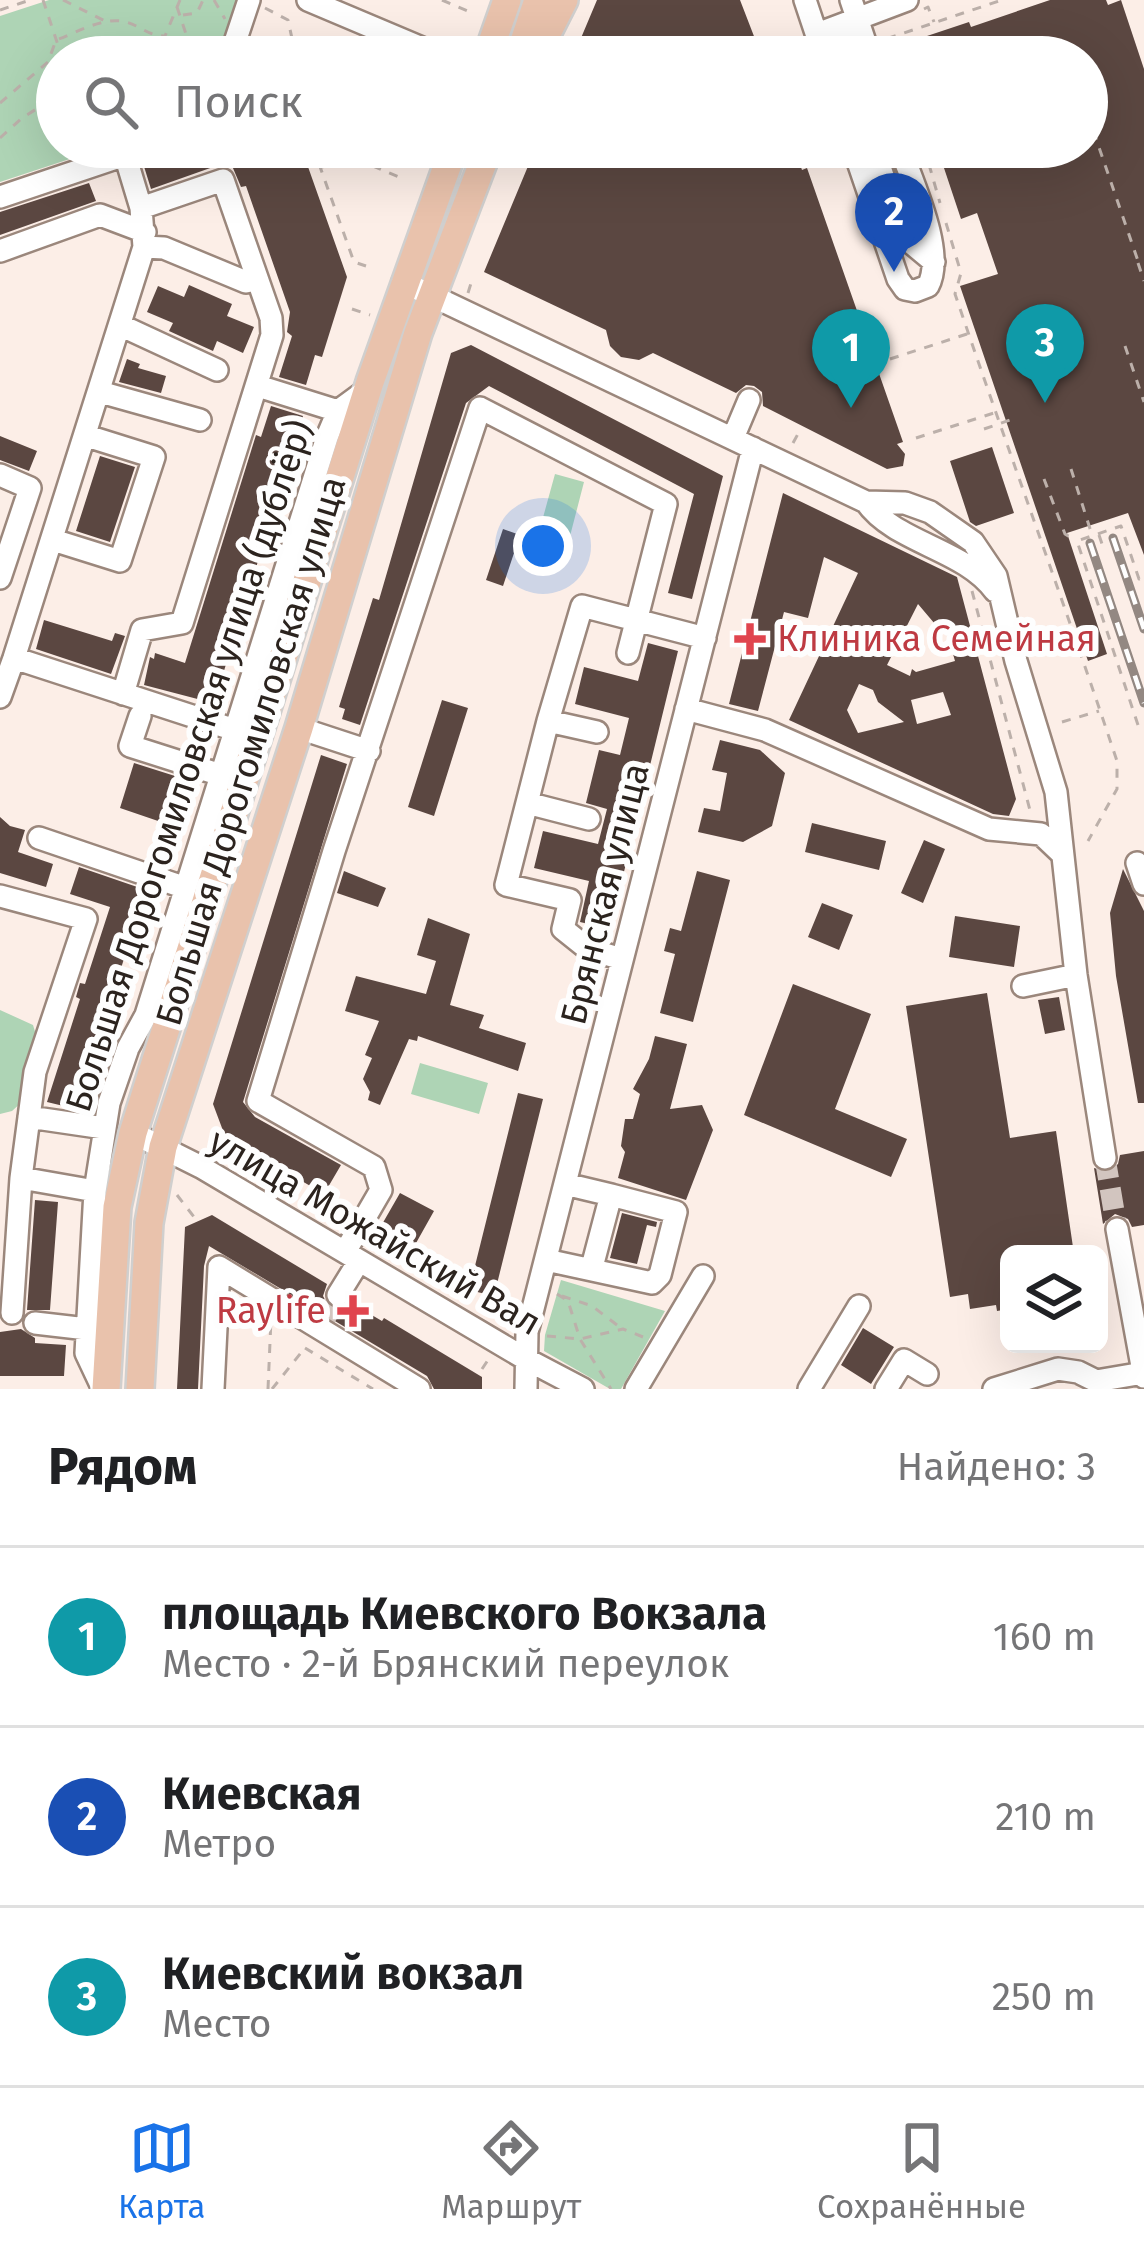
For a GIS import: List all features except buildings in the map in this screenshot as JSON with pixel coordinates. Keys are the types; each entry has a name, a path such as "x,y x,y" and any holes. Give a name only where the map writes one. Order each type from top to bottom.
{"main road":[{"path":"494,36 507,0"},
{"path":"526,36 538,0"},
{"path":"546,36 564,0"},
{"name":"Большая Дорогомиловская улица","path":"105,1389 117,1207 133,1133 369,385 446,168"},
{"name":"Большая Дорогомиловская улица","path":"140,1389 149,1223 164,1147 299,728 398,396 481,168"}],"street":[{"path":"308,0 415,36"},
{"path":"806,0 817,34 854,9 918,6"},
{"path":"239,36 253,1"},
{"path":"0,197 82,168"},
{"path":"0,697 122,326 144,239 133,168"},
{"path":"861,168 898,279 905,289 915,291 928,286 935,274 928,227 907,168"},
{"path":"880,168 904,237 934,262"},
{"path":"123,694 142,630 182,623 272,335 271,318 223,181 141,208"},
{"path":"0,251 100,215 246,282"},
{"path":"404,282 866,502 880,518 977,571 1003,605"},
{"path":"122,326 217,370"},
{"path":"369,385 388,376 397,383 398,396"},
{"name":"Большая Дорогомиловская улица (дублёр)","path":"105,1389 89,1364 87,1329 95,1191 104,1128 122,1061 146,1015 338,412 369,385"},
{"path":"258,386 338,412"},
{"path":"100,392 200,420"},
{"name":"Брянская улица","path":"526,1389 524,1358 546,1260 705,638 749,400"},
{"path":"338,1295 381,1190 374,1167 258,1101 334,851 480,408 666,504 628,653"},
{"path":"53,540 120,562 154,458 86,436"},
{"path":"0,476 30,488 2,566"},
{"path":"866,502 905,503 930,512 980,549 997,576 1056,792 1076,975 1105,1158"},
{"path":"911,534 925,535 930,530 930,512"},
{"path":"622,959 588,949 563,929 569,900 506,885 527,802 582,606 705,638"},
{"path":"14,658 235,730"},
{"path":"686,709 765,730 989,829 1030,825 1046,814 1056,792"},
{"path":"140,716 130,746 220,775"},
{"path":"548,722 597,732"},
{"path":"299,728 369,751"},
{"path":"527,802 589,819"},
{"path":"1030,825 1061,853"},
{"path":"39,838 185,888"},
{"path":"0,896 86,919 35,1072 21,1178 18,1318 87,1329"},
{"path":"1023,986 1076,975"},
{"path":"28,1117 104,1128"},
{"name":"улица Можайский Вал","path":"133,1133 583,1389"},
{"path":"21,1178 95,1191"},
{"path":"546,1260 652,1283 660,1275 676,1212 565,1184"},
{"path":"592,1267 610,1196"},
{"path":"994,1389 1058,1369 1078,1372 1087,1384 1143,1364 1117,1229"},
{"path":"213,1389 219,1268 321,1325 419,1389"},
{"path":"636,1389 703,1276"},
{"path":"808,1389 859,1306"},
{"path":"886,1389 904,1360 927,1375"}],"path":[{"path":"0,10 31,0"},
{"path":"43,0 55,36"},
{"path":"63,0 106,22"},
{"path":"67,36 106,22 126,22 154,36 165,36 180,0"},
{"path":"180,16 197,13 203,0"},
{"path":"214,0 229,26"},
{"path":"442,0 470,12"},
{"path":"926,0 918,6 934,23"},
{"path":"895,36 1002,0"},
{"path":"253,1 288,20 291,36"},
{"path":"177,7 186,36"},
{"path":"951,17 954,27"},
{"path":"0,103 36,72"},
{"path":"0,138 36,110"},
{"path":"320,168 354,262 366,266"},
{"path":"376,168 399,178"},
{"path":"930,168 961,273 955,294 1117,761 1118,789 1088,841"},
{"path":"1107,168 1141,260 1144,281"},
{"path":"468,295 472,280"},
{"path":"352,310 371,316"},
{"path":"890,359 968,333"},
{"path":"1125,346 1144,402"},
{"path":"916,438 995,413"},
{"path":"984,429 1013,419"},
{"path":"793,443 799,432"},
{"path":"1071,469 1104,550"},
{"path":"1045,479 1065,533 1077,541 1138,724"},
{"path":"1077,541 1121,526 1141,580"},
{"path":"968,577 1030,825"},
{"path":"1036,639 1073,627"},
{"path":"1062,722 1100,710"},
{"path":"170,1191 184,1200 198,1222"},
{"path":"551,1292 592,1306 623,1329 653,1341"},
{"path":"561,1295 574,1312 580,1339 611,1389"},
{"path":"270,1389 271,1298"},
{"path":"270,1389 321,1325"},
{"path":"540,1336 580,1339 623,1329"},
{"path":"305,1348 373,1389"},
{"path":"482,1370 490,1355"}],"green space":[{"path":"49,0 242,0 231,36 36,36 36,168 42,168 0,182 0,16"},
{"path":"555,474 584,482 569,540 539,532"},
{"path":"0,1010 33,1025 37,1038 23,1101 0,1114"},
{"path":"420,1063 488,1083 479,1114 411,1094"},
{"path":"561,1280 665,1311 621,1389 610,1389 544,1351"}],"tunnel":[{"path":"1105,1158 1117,1229"},
{"path":"323,1322 338,1295"}],"railway":[{"path":"1113,538 1144,629"},
{"path":"1090,543 1144,703"}],"place":[{"name":"Киевская","path":"894,272"},
{"name":"Киевский вокзал","path":"1045,403"},
{"name":"площадь Киевского Вокзала","path":"851,408"},
{"name":"Клиника Семейная","path":"750,639"},
{"name":"Raylife","path":"353,1311"}]}
